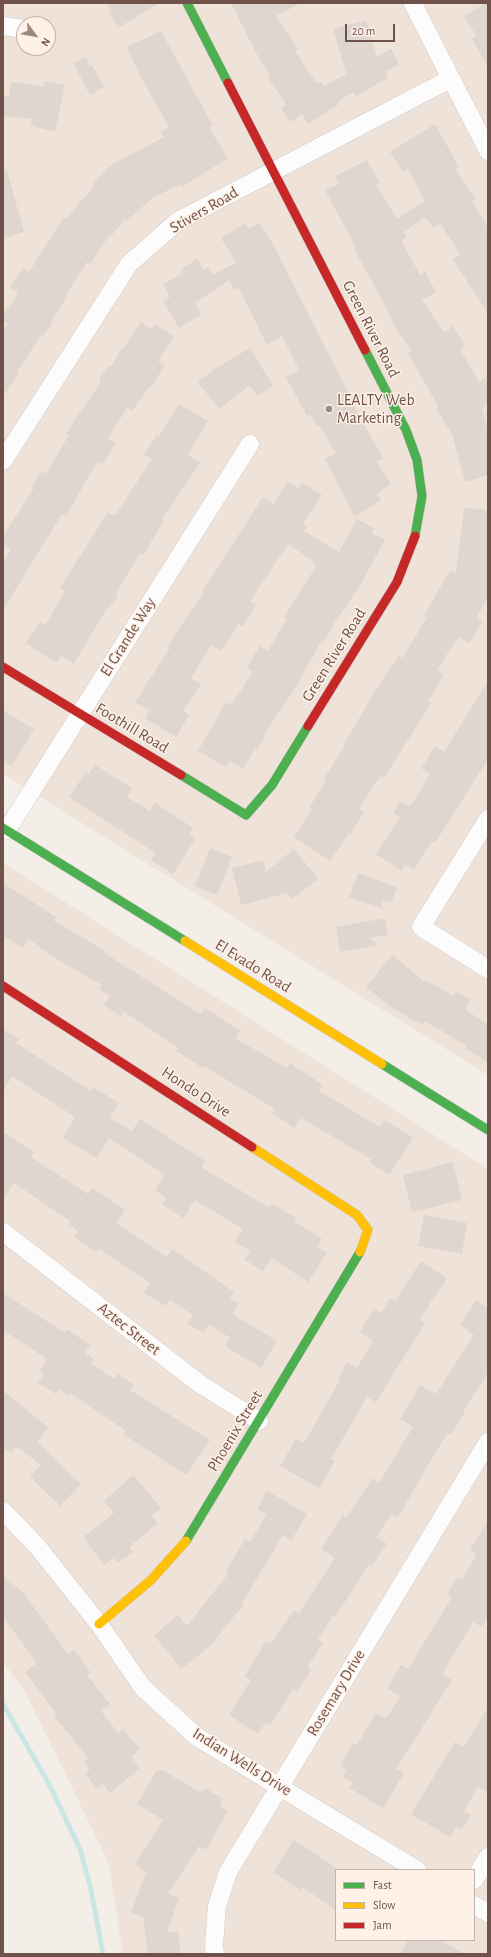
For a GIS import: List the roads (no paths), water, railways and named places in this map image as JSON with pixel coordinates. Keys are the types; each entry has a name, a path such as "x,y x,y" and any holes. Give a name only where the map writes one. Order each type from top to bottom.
{"street":[{"name":"Green River Road","path":"187,3 406,430 417,460 422,496 414,537 397,582 272,785 246,815"},
{"path":"414,4 450,79 488,151"},
{"path":"3,26 16,28"},
{"name":"Stivers Road","path":"3,461 10,434 129,264 178,221 450,79"},
{"name":"El Grande Way","path":"5,829 80,714 250,444"},
{"name":"Foothill Road","path":"3,667 246,815"},
{"path":"488,819 421,927 488,969"},
{"name":"El Evado Road","path":"5,829 488,1130"},
{"name":"Hondo Drive","path":"3,986 343,1204 358,1215 368,1230"},
{"name":"Phoenix Street","path":"99,1624 151,1580 184,1545 359,1255 368,1230"},
{"name":"Aztec Street","path":"3,1232 200,1384 259,1421"},
{"name":"Rosemary Drive","path":"215,1954 214,1945 217,1906 228,1872 488,1442"},
{"name":"Indian Wells Drive","path":"3,1511 37,1546 99,1624 143,1688 197,1737 415,1869"},
{"path":"475,1878 488,1857"},
{"path":"475,1906 488,1913"}],"waterway":[{"path":"3,1704 49,1784 80,1849 90,1885 103,1954"}],"place":[{"name":"LEALTY Web Marketing","path":"329,409"}]}
